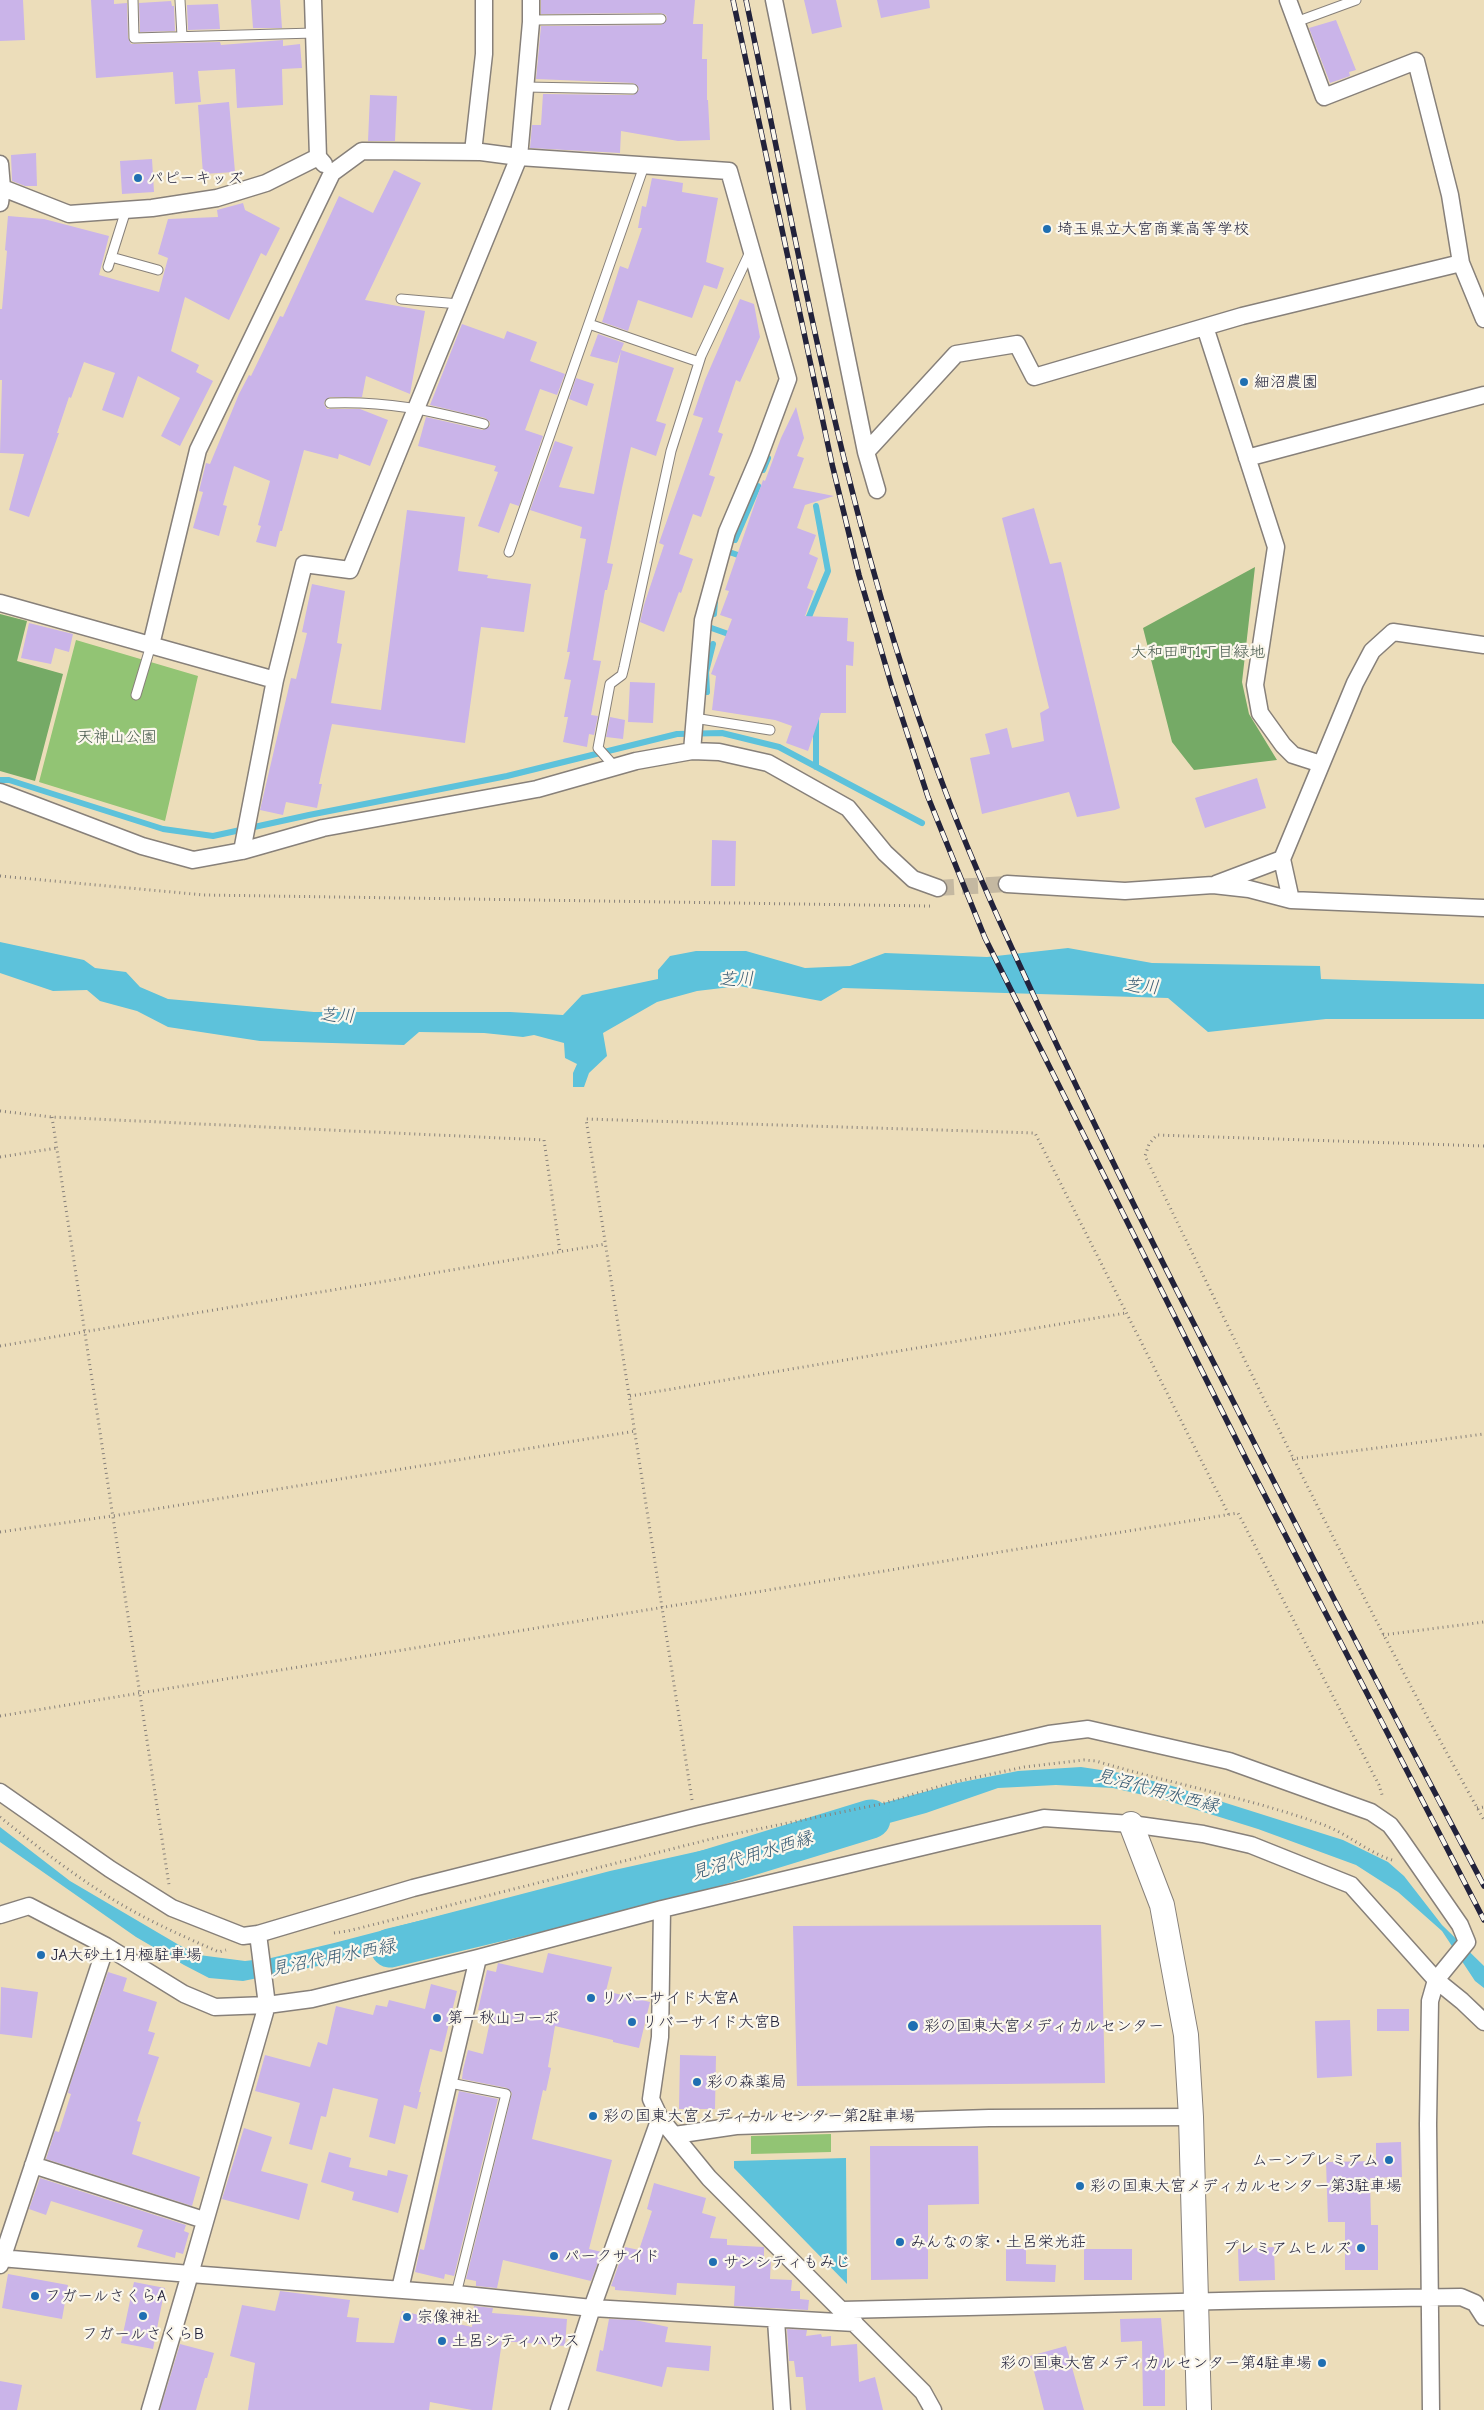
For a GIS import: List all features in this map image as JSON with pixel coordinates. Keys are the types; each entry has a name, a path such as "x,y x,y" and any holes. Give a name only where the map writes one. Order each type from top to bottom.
{"street":[{"path":"313,0 318,157 332,173"},
{"path":"473,152 484,54 484,0"},
{"path":"242,851 275,680 304,564 350,570 519,157 531,20 530,0"},
{"path":"774,0 866,452 877,490"},
{"path":"1288,0 1324,97 1416,61 1450,195 1461,263 1484,319"},
{"path":"152,645 198,450 332,173 362,151 473,152 519,157 729,171 788,379 724,540 703,620 692,751"},
{"path":"0,164 1,193 69,214 126,210 217,198 266,183 318,157"},
{"path":"866,452 956,354 1017,344 1034,377 1242,316 1461,263"},
{"path":"1205,327 1276,547 1255,685 1260,713 1283,745 1293,754 1321,764"},
{"path":"1248,458 1484,395"},
{"path":"0,603 275,680"},
{"path":"1291,900 1282,859 1359,675 1372,651 1394,632 1484,646"},
{"path":"0,792 142,846 193,860 242,851 323,828 537,788 636,761 692,751 719,752 768,763 848,808 885,853 913,880 938,888"},
{"path":"1213,885 1282,859"},
{"path":"1007,884 1125,891 1213,885 1249,889 1291,900 1484,908"},
{"path":"0,1792 110,1869 172,1908 243,1936 258,1934 413,1888 694,1817 1049,1734 1088,1729 1229,1761 1371,1812 1390,1825 1460,1925 1467,1942 1440,1976 1430,2001 1428,2124 1431,2410"},
{"path":"0,1915 28,1906 106,1946 184,1994 215,2007 267,2005 312,1999 478,1958 662,1909 1044,1818 1131,1824 1203,1834 1251,1845 1351,1885 1484,2022"},
{"path":"1131,1824 1162,1905 1186,2035 1191,2117 1199,2410"},
{"path":"662,1909 660,2037 651,2099 660,2118 709,2178 923,2392 933,2410"},
{"path":"150,2410 267,2005 258,1934"},
{"path":"106,1946 1,2260 400,2289 592,2308 776,2320 855,2323"},
{"path":"400,2289 478,1958"},
{"path":"674,2135 706,2129 746,2126 988,2118 1191,2117"},
{"path":"559,2410 592,2308 660,2118"},
{"path":"33,2165 204,2220"},
{"path":"842,2310 1196,2301 1461,2297 1475,2303 1484,2317"},
{"path":"776,2320 782,2410"}],"lane":[{"path":"133,0 134,38 314,33"},
{"path":"180,0 182,36"},
{"path":"1296,22 1356,0"},
{"path":"531,20 661,19"},
{"path":"525,87 633,89"},
{"path":"509,552 644,166"},
{"path":"108,268 126,210"},
{"path":"615,766 598,748 610,684 622,675 670,451 699,362 751,250"},
{"path":"111,257 158,270"},
{"path":"401,299 459,304"},
{"path":"589,324 699,362"},
{"path":"330,403 366,402 417,408 484,424"},
{"path":"136,695 152,645"},
{"path":"694,718 770,730"},
{"path":"450,2083 506,2094 456,2294"}],"path":[{"path":"0,876 204,895 936,906"},
{"path":"0,1111 52,1116 544,1140 560,1252"},
{"path":"52,1116 172,1908"},
{"path":"694,1817 664,1607 586,1119 1035,1133 1229,1515"},
{"path":"1484,1146 1158,1135 1149,1144 1145,1156 1292,1459 1383,1635 1484,1820"},
{"path":"0,1157 57,1148"},
{"path":"0,1346 606,1244"},
{"path":"630,1396 1126,1312"},
{"path":"0,1532 112,1516 636,1431"},
{"path":"1292,1459 1484,1434"},
{"path":"0,1716 1238,1513 1379,1785 1390,1825"},
{"path":"1383,1635 1484,1622"},
{"path":"325,1934 348,1931 719,1837 881,1804 954,1782 1024,1767 1084,1760 1096,1761 1276,1810 1326,1826 1378,1856 1421,1870"},
{"path":"1477,1808 1484,1807"},
{"path":"0,1817 52,1859 126,1906"}],"green space":[{"name":"大和田町1丁目緑地","path":"1255,567 1242,682 1249,714 1277,760 1194,770 1172,742 1143,628"},
{"path":"0,614 27,621 17,661 63,674 35,781 0,771"},
{"name":"天神山公園","path":"76,640 198,676 165,821 39,782"},
{"path":"831,2134 831,2152 751,2154 751,2136"}],"water":[{"name":"芝川","path":"0,942 84,960 95,968 126,972 140,987 168,999 314,1012 510,1012 563,1015 582,995 658,979 658,970 670,956 696,951 746,951 805,968 850,966 885,953 987,957 1068,948 1152,963 1320,966 1321,979 1484,984 1484,1019 1326,1019 1208,1032 1168,998 843,988 821,1001 739,986 697,991 657,1002 603,1033 607,1056 589,1073 584,1087 573,1087 573,1073 577,1064 565,1058 564,1043 534,1035 523,1037 484,1033 419,1032 404,1045 260,1041 168,1027 137,1011 100,1001 87,990 53,991 0,973"},
{"name":"見沼代用水西縁","path":"1081,1767 1121,1773 1169,1785 1343,1840 1388,1862 1404,1876 1442,1925 1484,1966 1484,1988 1475,1981 1442,1931 1398,1892 1356,1865 1258,1829 1165,1800 1113,1788 1056,1785 998,1788 926,1813 845,1835 819,1835 805,1841 798,1837 668,1875 665,1871 647,1880 608,1888 458,1929 428,1944 243,1981 209,1978 184,1965 136,1937 0,1842 0,1827 70,1881 179,1945 199,1955 245,1961 271,1958 334,1943 610,1871 704,1850 957,1783 1018,1771"},
{"path":"846,2158 847,2284 734,2168 734,2161"}],"building":[{"path":"0,0 23,0 25,40 0,41"},
{"path":"91,0 114,0 114,4 127,3 128,38 131,44 220,42 221,45 283,40 283,46 300,44 302,68 282,69 283,105 237,108 235,69 198,71 201,102 175,104 173,72 96,78"},
{"path":"251,0 280,0 282,28 253,28"},
{"path":"541,0 695,0 693,24 703,24 702,59 707,59 707,100 710,140 678,141 621,131 620,153 530,148 532,125 541,125 543,94 633,95 639,90 638,86 633,83 536,79 541,26 661,25 667,19 666,15 661,13 541,14"},
{"path":"804,0 836,0 842,27 812,34"},
{"path":"877,0 929,0 930,8 881,18"},
{"path":"171,1 172,6 174,6 175,31 140,32 139,3"},
{"path":"218,4 220,29 188,30 187,5"},
{"path":"1336,20 1356,70 1349,72 1350,76 1330,83 1309,28"},
{"path":"370,95 397,96 395,141 368,141"},
{"path":"229,102 235,172 203,174 198,105"},
{"path":"36,153 37,186 25,186 12,181 11,155"},
{"path":"152,159 154,192 122,194 120,161"},
{"path":"394,170 421,183 365,300 425,311 410,394 366,376 362,397 330,397 325,400 324,404 327,409 360,409 388,420 370,466 339,454 338,459 304,450 276,547 256,542 261,526 258,525 270,481 234,466 223,505 227,506 219,536 193,528 203,492 199,491 206,463 210,464 239,394 249,375 251,376 280,316 283,317 339,196 373,213"},
{"path":"652,178 683,183 682,192 718,198 706,262 724,268 717,289 704,285 692,318 638,300 628,331 602,322 620,266 628,269 642,228 638,228 642,206 646,207"},
{"path":"243,203 245,210 280,228 266,256 261,253 229,320 185,297 171,351 199,365 196,372 213,381 180,446 161,436 180,398 138,376 123,418 102,410 115,373 84,362 71,398 69,397 57,433 59,433 29,517 9,510 24,454 0,453 2,380 0,380 0,309 2,309 7,251 5,250 8,216 44,219 109,236 99,275 159,292 168,258 158,254 168,219 218,217 217,210"},
{"path":"740,299 754,304 760,337 740,382 736,380 718,432 723,434 709,475 715,477 701,517 693,514 679,554 693,559 664,632 640,622 664,545 659,543 703,418 693,415 705,380"},
{"path":"462,324 504,339 507,331 537,342 530,361 565,374 557,395 540,389 525,430 543,436 519,506 510,503 499,533 478,526 498,472 494,471 496,466 418,446 426,417 483,430 490,426 490,422 485,418 430,405"},
{"path":"598,334 624,343 621,350 674,368 656,421 666,424 656,456 631,447 607,563 613,564 607,590 605,590 593,660 601,661 591,715 598,716 594,735 589,734 587,747 563,742 568,717 564,717 571,680 564,679 570,652 567,652 586,539 580,538 582,527 530,510 555,441 573,447 559,487 594,494 621,351 617,363 590,356"},
{"path":"576,378 594,384 587,406 569,399"},
{"path":"796,407 804,438 797,456 804,458 793,488 834,496 805,505 797,528 816,535 809,554 818,558 807,588 814,591 805,616 848,618 847,641 854,642 853,666 846,665 846,713 821,713 808,751 786,743 792,726 775,720 712,710 716,676 711,674 732,619 720,615 729,591 725,590 763,480 765,481 781,438"},
{"path":"1034,508 1050,564 1061,562 1120,808 1115,810 1077,817 1069,792 982,814 970,758 990,754 985,734 1007,728 1012,748 1044,741 1040,713 1049,708 1002,518"},
{"path":"407,510 465,517 458,571 488,575 487,578 531,584 524,632 481,627 465,743 332,724 319,784 322,784 317,808 286,802 283,815 260,810 291,678 296,679 307,633 302,632 312,584 345,591 337,643 342,644 331,703 381,710"},
{"path":"29,623 73,634 69,652 55,648 51,664 21,658"},
{"path":"630,682 655,683 653,723 628,722"},
{"path":"610,717 625,720 623,739 606,737"},
{"path":"1257,778 1266,808 1205,828 1195,798"},
{"path":"712,840 736,841 735,886 711,886"},
{"path":"1101,1925 1105,2083 797,2086 793,1926"},
{"path":"548,1953 612,1967 606,1991 650,2002 639,2048 555,2026 548,2067 551,2068 546,2091 543,2090 532,2139 612,2160 589,2249 602,2252 591,2281 503,2260 497,2288 476,2286 476,2281 466,2279 512,2093 507,2088 462,2079 463,2070 468,2050 483,2054 492,2012 478,2010 487,1970 496,1972 498,1963 543,1973"},
{"path":"108,1972 127,1978 123,1991 157,2002 148,2031 155,2033 148,2054 159,2057 137,2121 141,2122 132,2154 200,2177 192,2206 46,2159 55,2131 59,2132 71,2094 68,2093 70,2085"},
{"path":"431,1984 457,1991 442,2052 430,2049 419,2092 421,2092 417,2109 404,2105 395,2144 369,2137 378,2099 333,2088 326,2117 321,2116 312,2150 289,2144 300,2103 255,2091 265,2055 310,2067 318,2042 327,2045 336,2006 373,2015 376,2005 387,2007 389,2000 425,2009"},
{"path":"1,1987 38,1992 32,2038 0,2034"},
{"path":"1377,2009 1409,2009 1409,2031 1377,2031"},
{"path":"1350,2020 1352,2076 1317,2078 1315,2021"},
{"name":"彩の森薬局","path":"680,2055 716,2056 715,2109 679,2109"},
{"path":"459,2091 498,2099 454,2276 445,2274 444,2279 415,2272 420,2249 424,2250"},
{"path":"244,2128 272,2137 261,2171 308,2184 299,2220 222,2199"},
{"path":"1401,2142 1402,2177 1370,2178 1371,2225 1378,2225 1378,2270 1345,2270 1345,2222 1328,2222 1326,2162 1376,2161 1376,2143"},
{"name":"みんなの家・土呂栄光荘","path":"870,2146 978,2146 979,2204 928,2205 928,2279 871,2280"},
{"path":"329,2152 351,2158 349,2167 387,2176 388,2170 408,2175 398,2213 352,2200 354,2192 321,2182"},
{"path":"40,2178 186,2225 184,2231 189,2233 183,2254 176,2252 175,2258 137,2247 143,2230 51,2201 46,2215 29,2209"},
{"path":"654,2183 706,2198 702,2213 716,2217 710,2238 727,2239 727,2245 764,2247 764,2259 771,2259 770,2279 792,2280 791,2291 800,2291 800,2299 809,2300 808,2310 734,2306 735,2286 677,2283 676,2295 615,2290 615,2287 611,2286 625,2247 639,2250 652,2211 647,2209"},
{"path":"1274,2247 1275,2280 1239,2281 1238,2249"},
{"path":"1006,2249 1026,2249 1026,2264 1056,2265 1055,2282 1006,2281"},
{"path":"1084,2249 1132,2249 1132,2280 1084,2280"},
{"name":"フガールさくらA","path":"8,2274 68,2285 62,2319 2,2308"},
{"name":"フガールさくらB","path":"134,2282 165,2288 153,2349 121,2343"},
{"path":"280,2291 350,2300 347,2317 359,2318 356,2342 394,2343 402,2311 472,2327 474,2306 493,2308 492,2313 567,2319 565,2346 502,2341 492,2410 472,2410 430,2402 429,2410 248,2410 255,2363 230,2356 242,2305 275,2311"},
{"path":"1161,2318 1165,2366 1165,2406 1143,2406 1142,2341 1121,2342 1120,2319"},
{"path":"609,2319 635,2320 668,2327 665,2342 711,2346 709,2371 667,2367 662,2387 596,2371 600,2350 603,2351"},
{"path":"787,2329 807,2330 806,2336 821,2334 822,2337 831,2336 831,2346 857,2344 859,2382 875,2377 883,2410 806,2410 803,2377 796,2377 794,2361 789,2361"},
{"path":"180,2344 214,2353 207,2378 205,2378 196,2410 160,2410"},
{"path":"1066,2346 1084,2410 1044,2410 1030,2356"},
{"path":"0,2381 22,2385 17,2410 0,2410"}],"waterway":[{"path":"763,470 768,458"},
{"path":"735,540 758,486"},
{"path":"806,624 828,571 816,506"},
{"path":"723,550 744,557"},
{"path":"714,614 715,601"},
{"path":"703,625 734,636"},
{"path":"707,692 706,672 713,644"},
{"path":"816,720 816,767"},
{"path":"0,780 9,780 163,829 213,836 507,776 677,734 722,733 779,747 922,823"},
{"name":"見沼代用水西緑","path":"390,1948 669,1881 871,1819"}],"tunnel":[{"path":"938,888 1007,884"}],"railway":[{"path":"733,0 832,464 859,575 892,687 928,797 985,938 1247,1461 1484,1920"},
{"path":"746,0 808,301 854,500 881,599 912,697 946,793 979,875 1015,956 1134,1205 1301,1534 1484,1886"}],"place":[{"name":"パピーキッズ","path":"138,178"},
{"name":"埼玉県立大宮商業高等学校","path":"1047,229"},
{"name":"細沼農園","path":"1244,382"},
{"name":"JA大砂土1月極駐車場","path":"41,1955"},
{"name":"リバーサイド大宮A","path":"591,1998"},
{"name":"第一秋山コーポ","path":"437,2018"},
{"name":"リバーサイド大宮B","path":"632,2022"},
{"name":"彩の国東大宮メディカルセンター","path":"913,2026"},
{"name":"彩の森薬局","path":"697,2082"},
{"name":"彩の国東大宮メディカルセンター第2駐車場","path":"593,2116"},
{"name":"ムーンプレミアム","path":"1389,2160"},
{"name":"彩の国東大宮メディカルセンター第3駐車場","path":"1080,2186"},
{"name":"みんなの家・土呂栄光荘","path":"900,2242"},
{"name":"プレミアムヒルズ","path":"1361,2248"},
{"name":"パークサイド","path":"554,2256"},
{"name":"サンシティもみじ","path":"713,2262"},
{"name":"フガールさくらA","path":"35,2296"},
{"name":"フガールさくらB","path":"143,2316"},
{"name":"宗像神社","path":"407,2317"},
{"name":"土呂シティハウス","path":"442,2341"},
{"name":"彩の国東大宮メディカルセンター第4駐車場","path":"1322,2363"}]}
